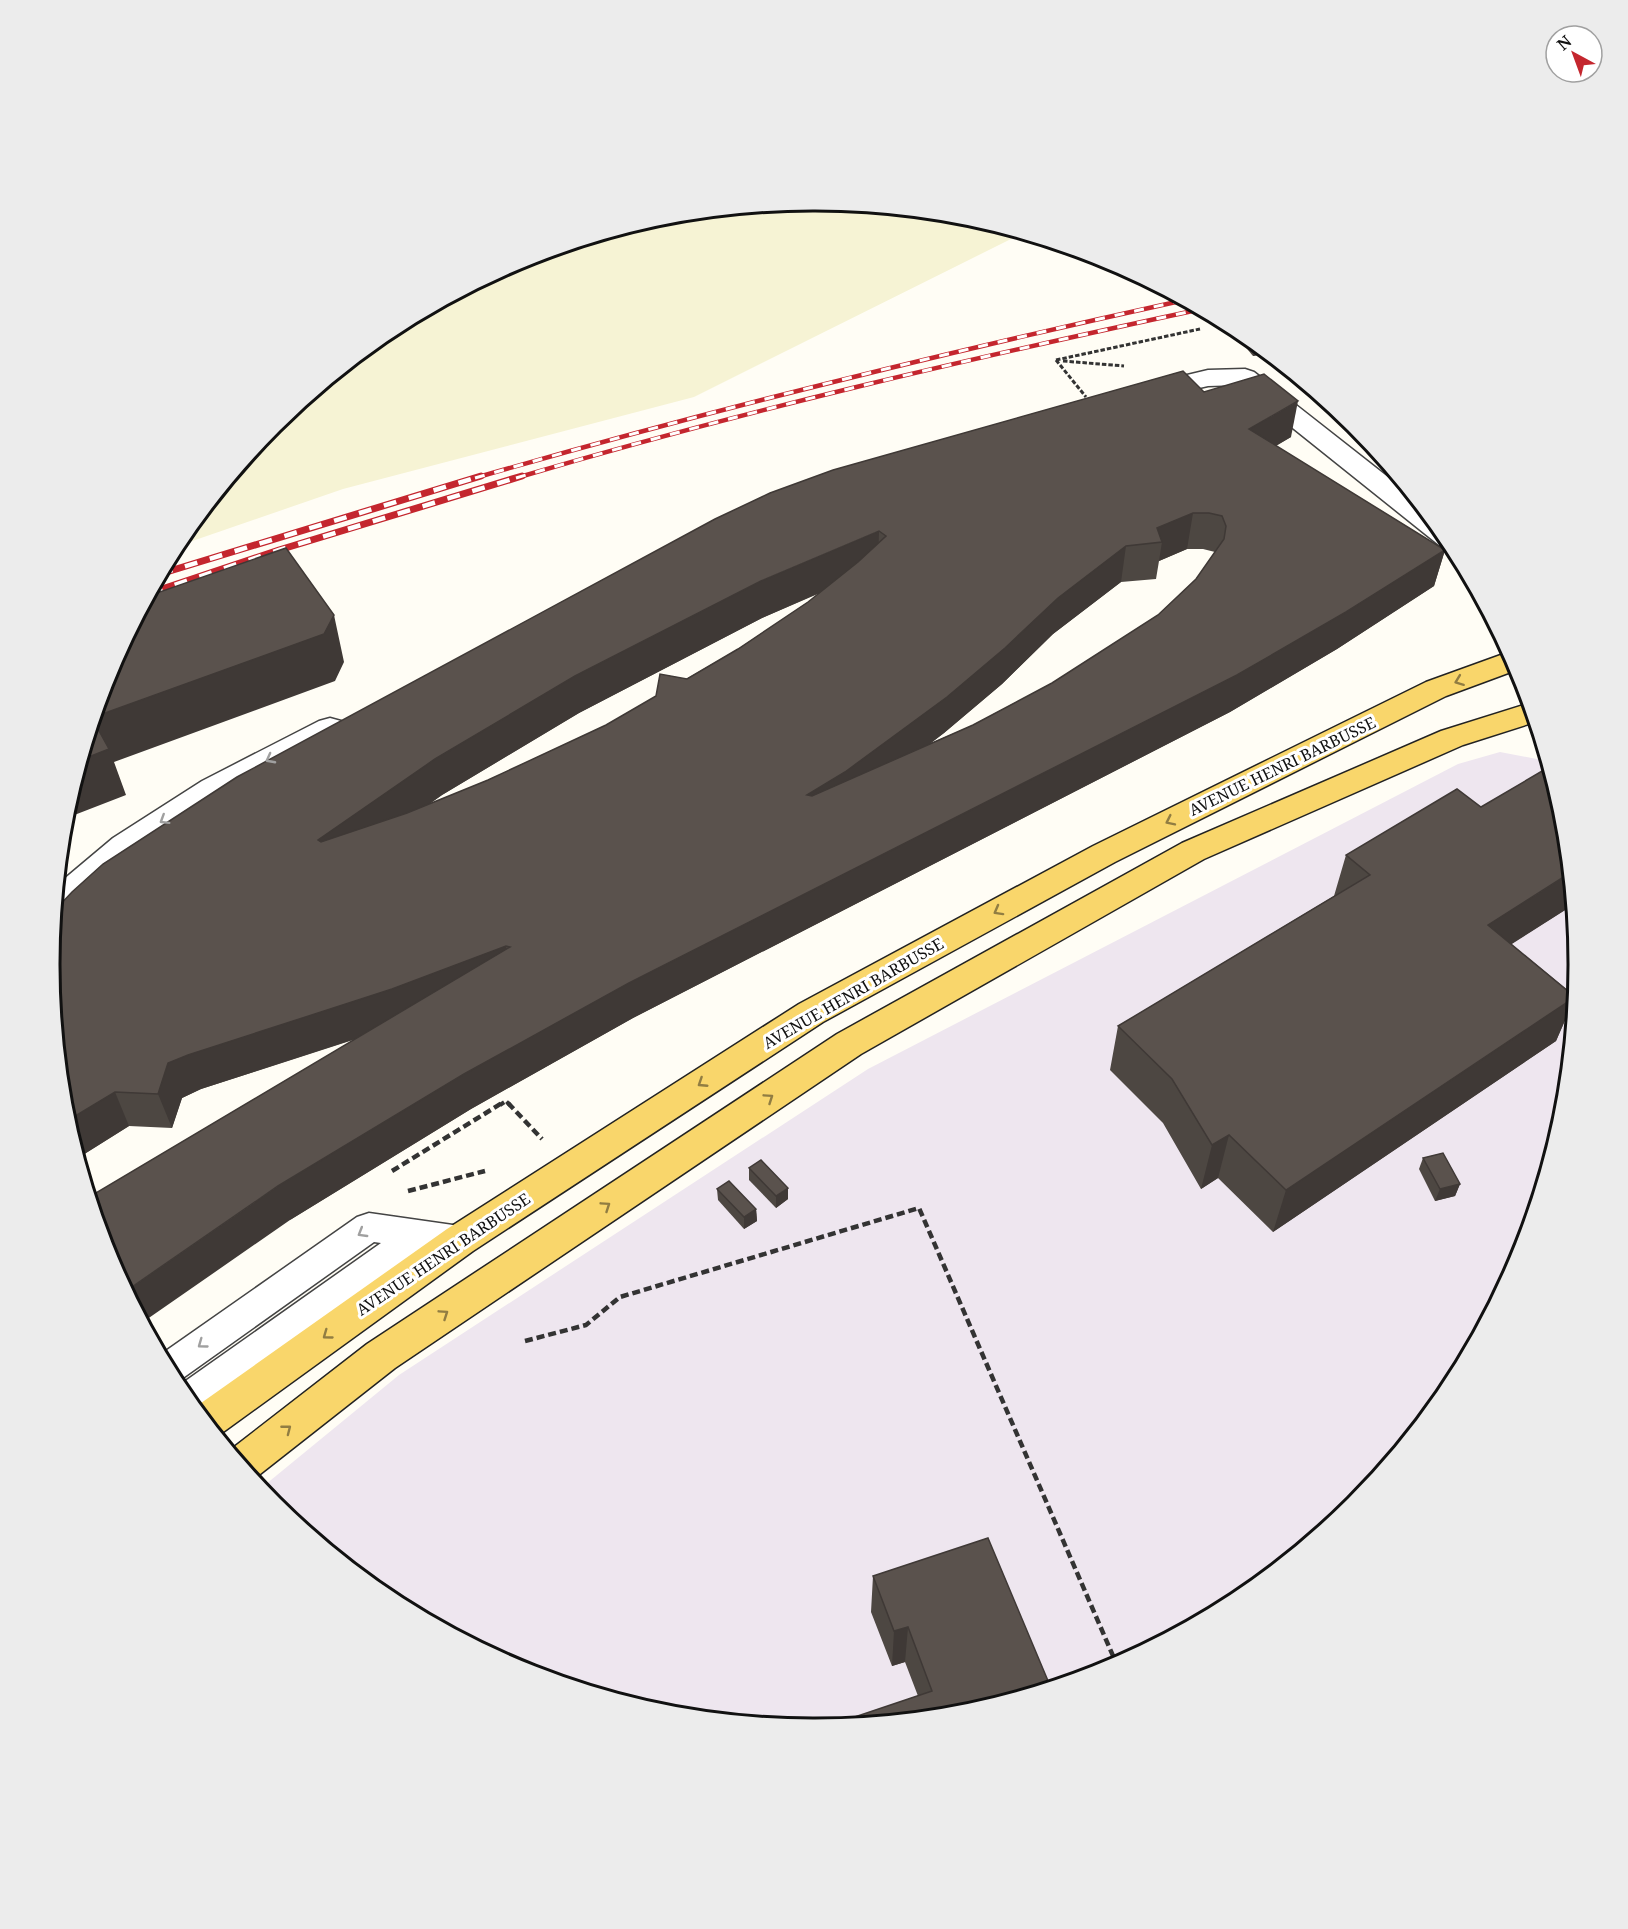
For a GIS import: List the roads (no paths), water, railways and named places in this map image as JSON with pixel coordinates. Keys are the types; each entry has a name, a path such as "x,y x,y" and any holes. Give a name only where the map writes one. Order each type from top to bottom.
{"main road":[{"name":"AVENUE HENRI BARBUSSE","path":"211,1417 460,1240 811,1013 1104,854 1436,689 1505,663"},
{"path":"246,1461 381,1356 849,1044 1193,851 1452,738 1525,714"}],"street":[{"path":"1125,398 1208,378 1245,377 1420,516"},
{"path":"1348,459 1368,453"},
{"path":"63,898 124,846 213,789 351,716"}],"lane":[{"path":"175,1364 369,1227 460,1240"},
{"path":"195,1394 418,1235"}],"railway":[{"path":"475,478 829,383 1174,303"},
{"path":"516,478 772,408 1190,312"},
{"path":"171,571 481,476"},
{"path":"160,590 279,550 522,476"}]}
